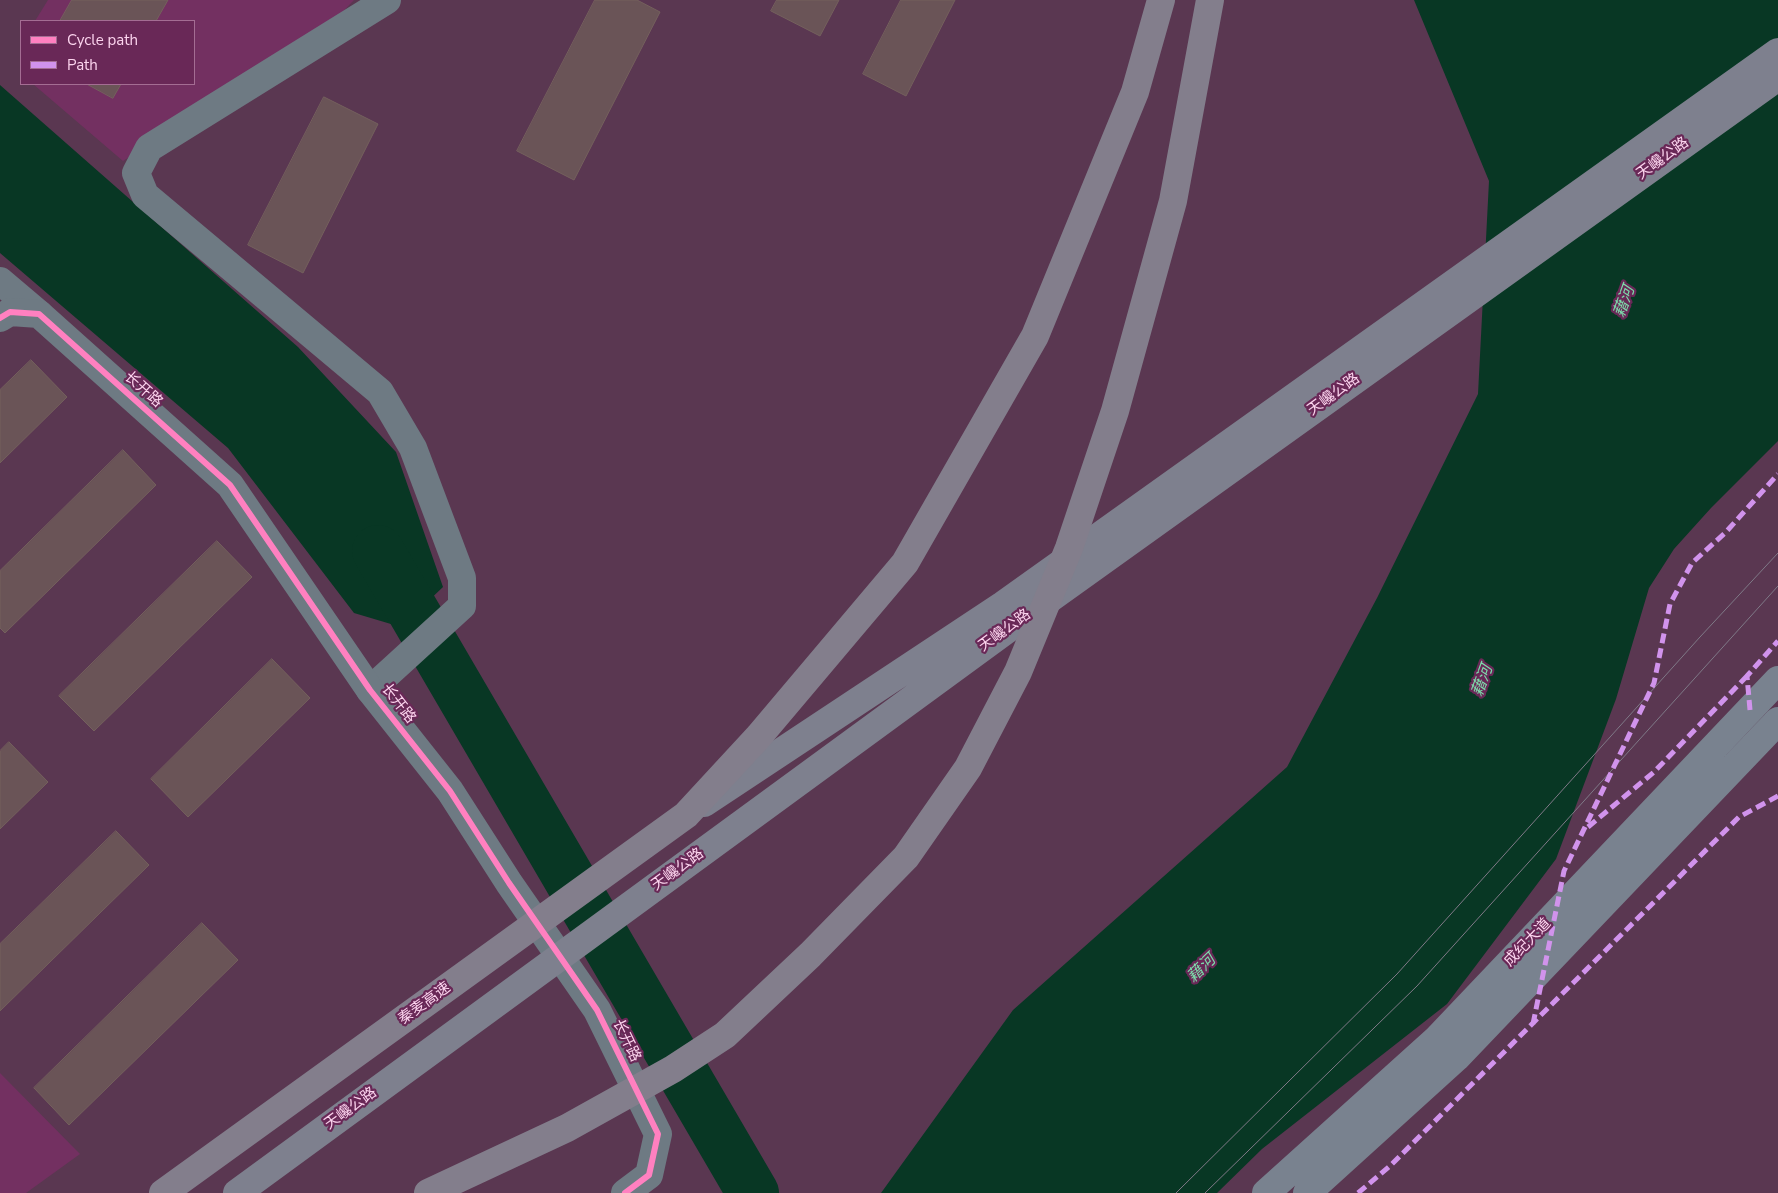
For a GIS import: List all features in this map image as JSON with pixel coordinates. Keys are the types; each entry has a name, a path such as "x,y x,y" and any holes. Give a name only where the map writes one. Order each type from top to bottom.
{"highway":[{"name":"秦麦高速","path":"163,1193 676,822 759,736 905,563 1035,336 1135,92 1161,0"},
{"path":"428,1193 566,1128 674,1069 725,1034 810,955 906,857 968,768 1018,672 1069,548 1115,411 1173,201 1210,0"},
{"name":"天巉公路","path":"676,822 1003,605 1778,52"},
{"name":"天巉公路","path":"237,1193 1016,623 1778,77"}],"main road":[{"name":"成纪大道","path":"1266,1193 1437,1039 1778,680"},
{"name":"成纪大道","path":"1306,1193 1456,1058 1778,721"}],"street":[{"path":"370,690 462,606 462,578 413,448 380,392 145,195 136,173 149,148 387,0"},
{"name":"长开路","path":"0,281 230,485 370,690 450,791 509,884 597,1010 658,1134 648,1175 626,1193"},
{"path":"0,318 10,312 39,314"}],"shaded area":[{"path":"48,0 354,0 327,28 123,161 34,85 195,85 195,20 36,20"},
{"path":"0,1073 80,1154 26,1193 0,1193"}],"water":[{"name":"藉河","path":"1414,0 1778,0 1778,441 1711,508 1674,549 1649,588 1616,699 1556,859 1447,1004 1262,1149 1217,1193 881,1193 1013,1010 1287,767 1377,598 1478,394 1489,181"},
{"path":"0,85 298,347 396,452 443,587 401,627 354,613 228,448 0,253"}],"building":[{"path":"72,0 168,0 157,20 61,20"},
{"path":"595,0 637,0 660,12 574,180 517,151"},
{"path":"777,0 839,0 820,36 771,11"},
{"path":"901,0 955,0 906,96 863,74"},
{"path":"89,85 120,85 113,98"},
{"path":"324,97 378,124 303,273 248,245"},
{"path":"31,360 67,397 0,463 0,390"},
{"path":"123,450 156,485 5,633 0,628 0,571"},
{"path":"217,541 252,577 94,731 59,696"},
{"path":"272,659 310,698 188,817 151,779"},
{"path":"9,742 48,782 0,829 0,751"},
{"path":"116,831 149,865 0,1011 0,944"},
{"path":"202,923 238,960 69,1125 34,1088"}],"waterway":[{"path":"378,551 753,1193"}],"tram line":[{"path":"1176,1193 1397,974 1778,553"},
{"path":"1205,1193 1417,986 1778,586"}],"marked path":[{"path":"1533,1024 1564,871 1654,683 1670,604 1692,563 1726,532 1778,474"},
{"path":"1750,710 1747,676 1778,641"},
{"path":"1588,827 1654,772 1747,676"},
{"path":"1358,1193 1390,1166 1739,817 1778,796"}],"cycle path":[{"path":"0,318 10,312 39,314 230,485 370,690 450,791 509,883 597,1010 658,1134 649,1175 625,1193"}]}
